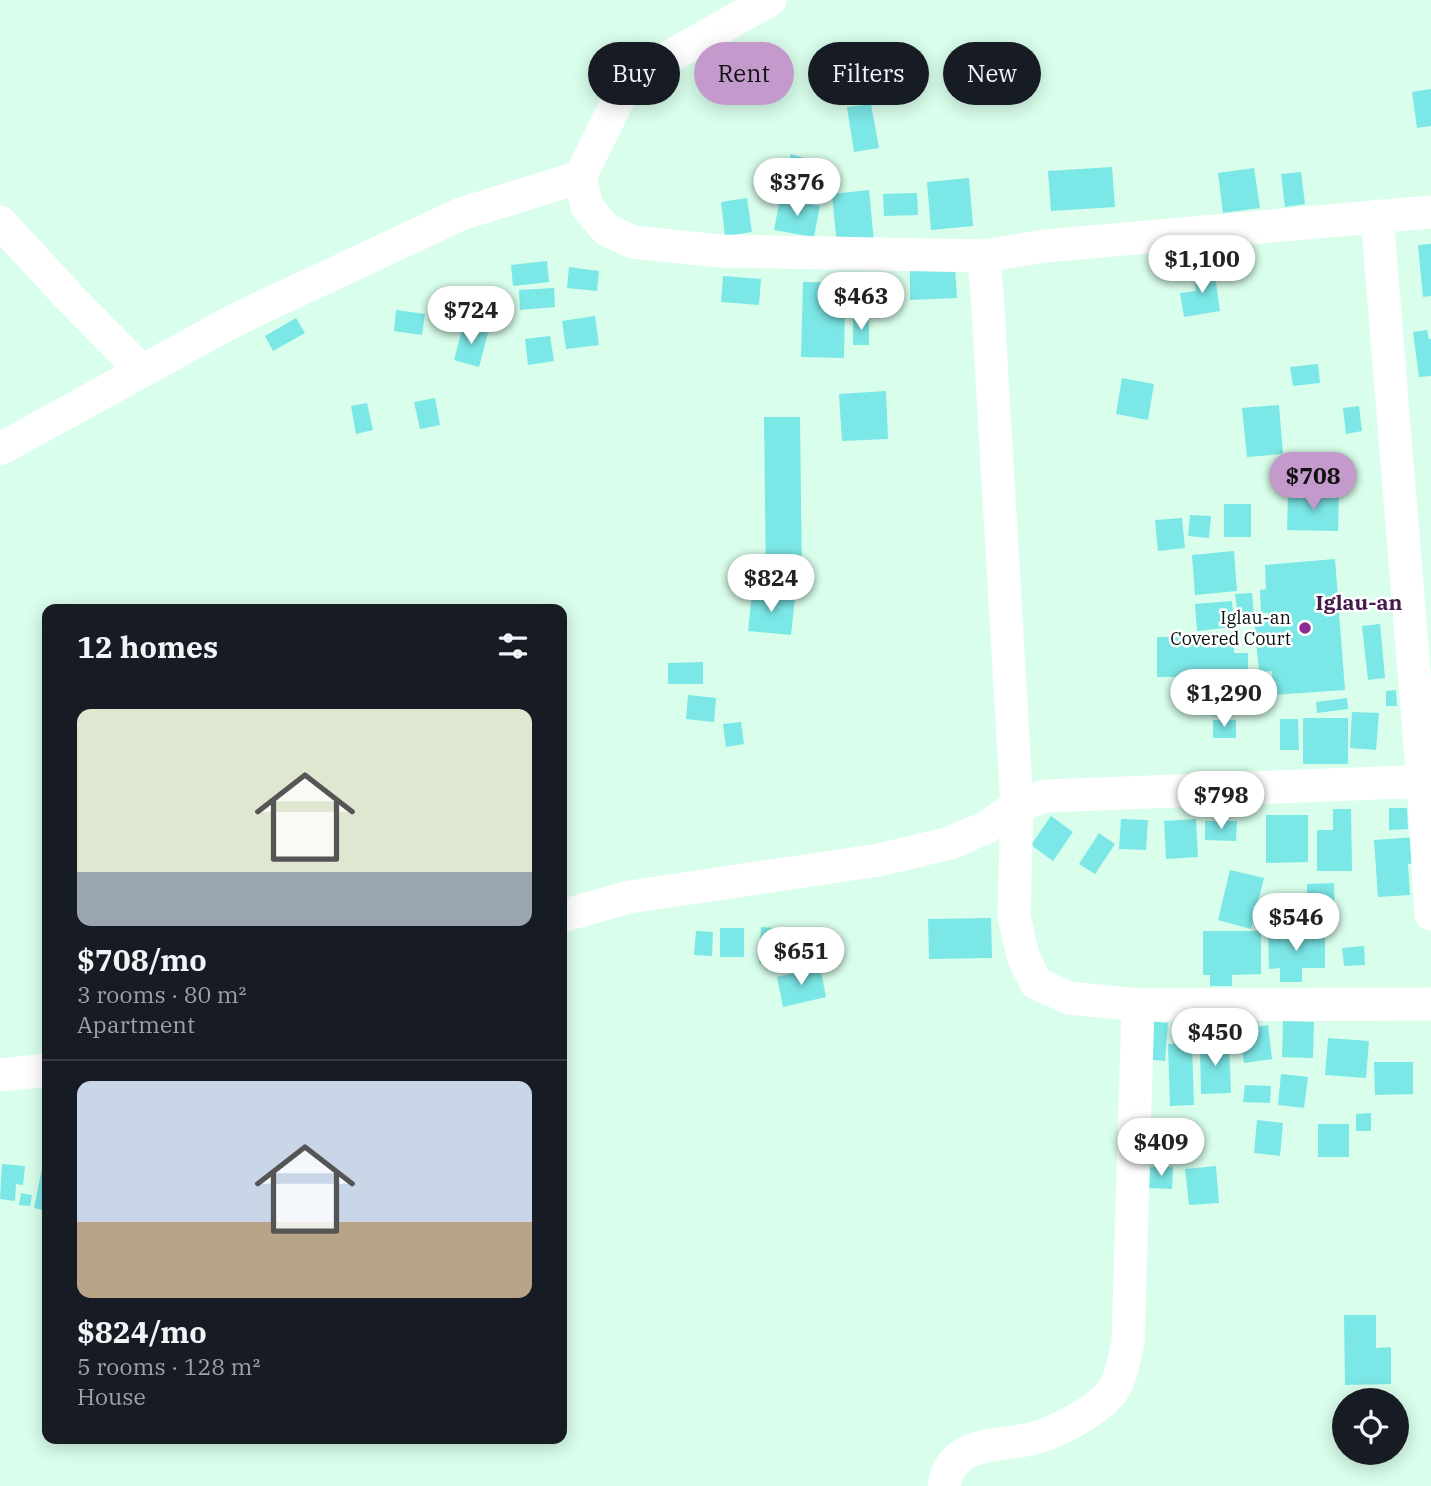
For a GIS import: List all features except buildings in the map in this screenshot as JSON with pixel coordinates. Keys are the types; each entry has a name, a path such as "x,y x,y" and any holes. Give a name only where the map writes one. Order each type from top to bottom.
{"street":[{"path":"770,0 644,71 620,96 580,177 587,207 607,230 633,242 720,251 983,256 1045,246 1431,212"},
{"path":"0,449 237,319 461,214 580,177"},
{"path":"1377,216 1427,782 1431,914"},
{"path":"0,222 141,370"},
{"path":"983,256 1017,806 1014,916 1023,957 1036,983 1069,998 1138,1005 1431,1004"},
{"path":"567,915 629,897 879,860 950,844 987,827 1017,806 1046,796 1427,782"},
{"path":"944,1486 946,1476 957,1459 979,1447 1040,1437 1088,1414 1116,1386 1128,1343 1138,1005"},
{"path":"0,1075 42,1071"}],"place":[{"name":"Iglau-an Covered Court","path":"1305,628"}],"district":[{"name":"Iglau-an","path":"1359,603"}]}
